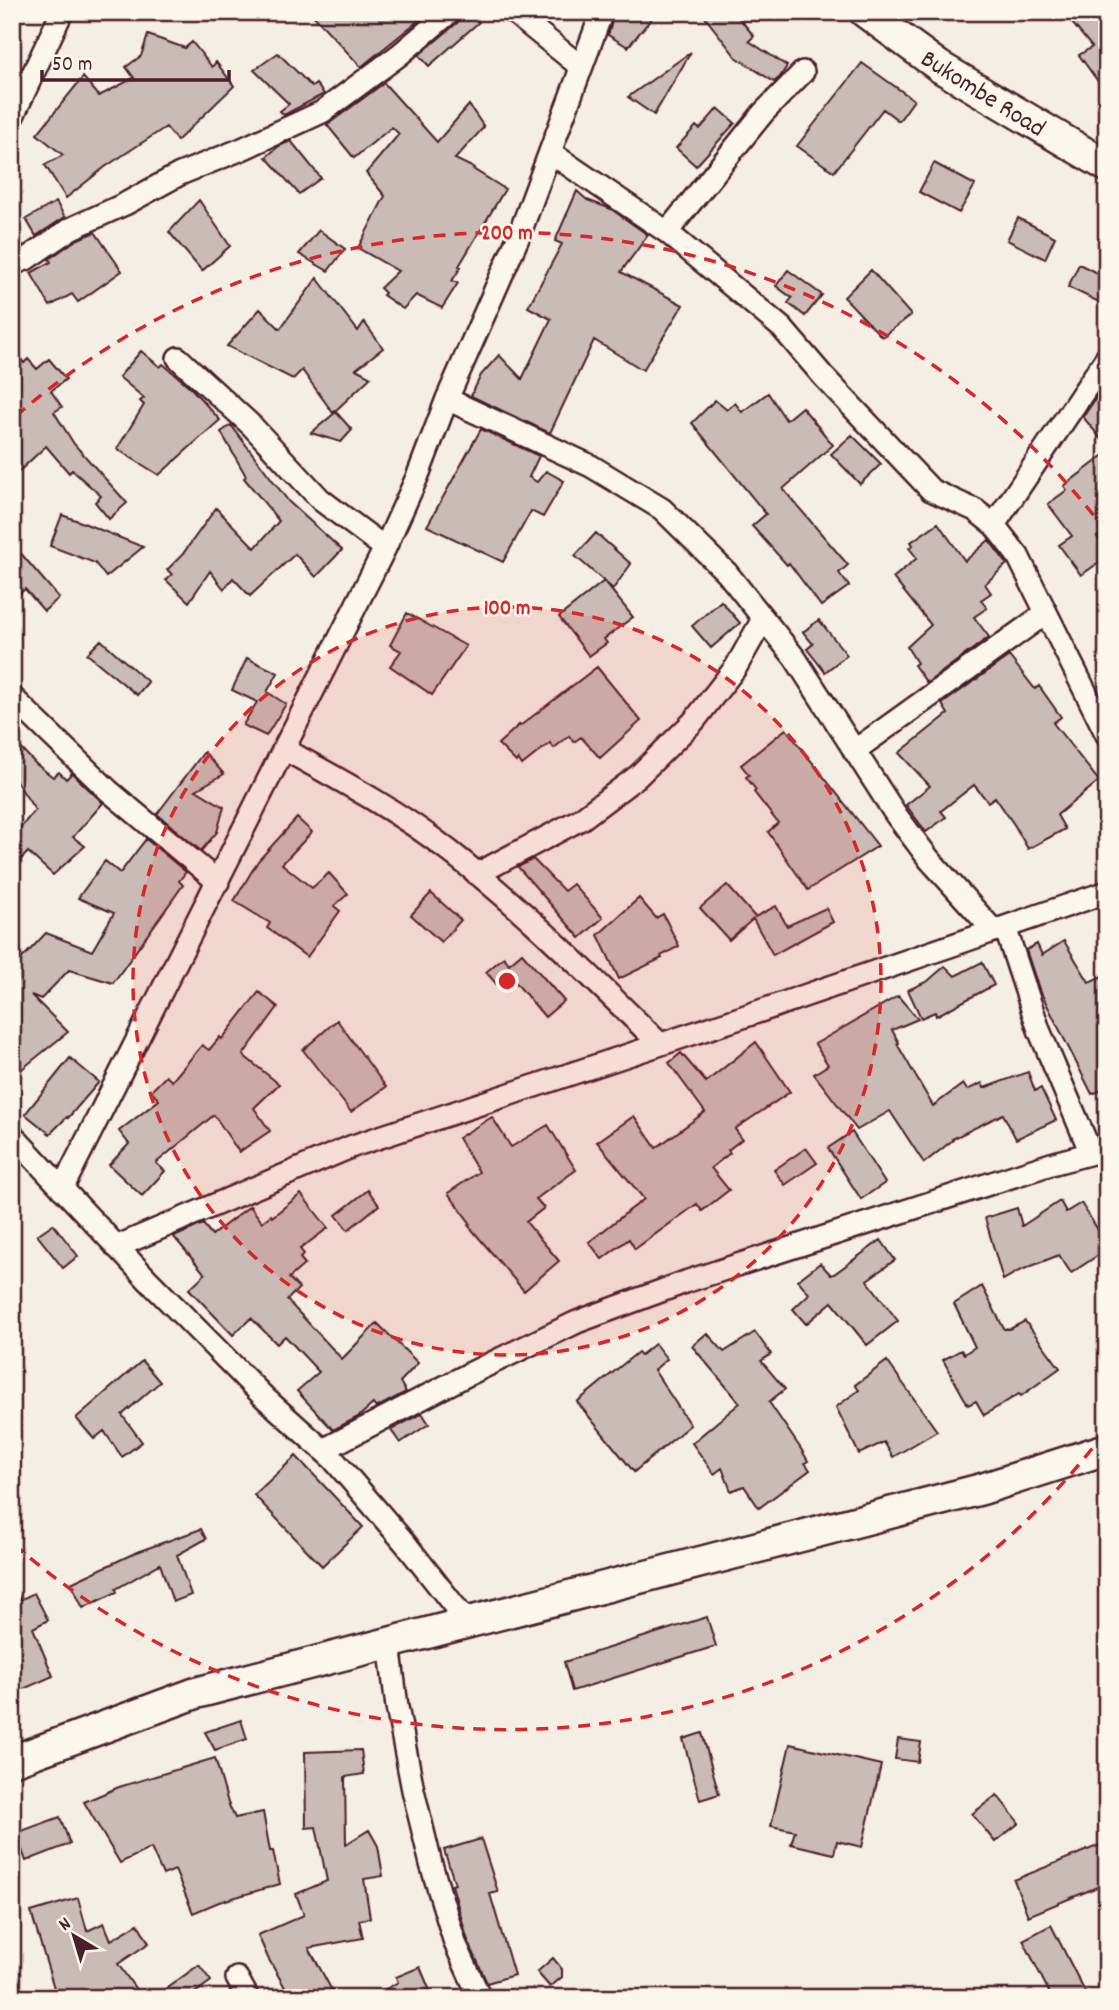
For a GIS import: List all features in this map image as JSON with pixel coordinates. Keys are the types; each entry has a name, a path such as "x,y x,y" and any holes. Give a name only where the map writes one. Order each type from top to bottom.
{"street":[{"path":"12,118 62,12"},
{"path":"12,264 26,259 70,229 180,174 321,112 399,55 450,12"},
{"path":"513,12 581,67"},
{"path":"62,1189 385,548 518,238 602,12"},
{"name":"Bukombe Road","path":"865,12 940,67 1107,166"},
{"path":"667,232 763,113 803,72"},
{"path":"551,153 667,232 782,328 823,376 932,490 975,510 994,525 1018,556 1107,735"},
{"path":"994,525 1107,357"},
{"path":"178,358 251,426 321,500 385,548"},
{"path":"323,1450 467,1375 577,1322 688,1281 1099,1151 1039,1030 999,929 929,859 853,751 795,658 727,573 662,509 591,466 447,399"},
{"path":"853,751 1046,613"},
{"path":"477,874 581,819 638,776 694,721 736,667 763,619"},
{"path":"12,697 109,791 218,882"},
{"path":"284,749 359,791 446,848 545,931 660,1044"},
{"path":"116,1247 353,1146 1107,892"},
{"path":"12,1135 116,1247 265,1398 323,1450 405,1543 467,1622"},
{"path":"12,1760 196,1693 982,1489 1107,1449"},
{"path":"389,1643 397,1707 431,1864 454,1943 480,1998"},
{"path":"237,1978 248,1998"}],"building":[{"path":"310,12 429,12 361,67"},
{"path":"463,12 467,12 479,22 429,66 419,55 458,22"},
{"path":"615,12 657,12 628,47 608,35"},
{"path":"701,12 734,12 754,36 749,41 787,66 780,77 774,82 736,57"},
{"path":"1063,12 1097,12 1107,24 1107,94 1079,55 1092,47"},
{"path":"148,35 185,48 192,42 212,67 216,62 234,86 177,141 166,127 105,167 66,198 45,165 63,155 37,134 83,77 99,96 134,78 126,67 141,56"},
{"path":"691,52 654,115 628,97"},
{"path":"278,53 312,87 316,84 324,94 284,115 280,111 289,104 254,70"},
{"path":"862,63 914,100 899,121 883,109 834,172 797,146"},
{"path":"384,83 437,142 469,105 484,127 455,159 505,189 459,266 461,267 452,281 458,283 442,308 416,295 403,309 383,295 385,293 380,288 398,271 358,248 385,196 366,173 399,134 392,127 354,158 327,125"},
{"path":"718,108 735,123 696,166 676,148 696,126 700,129"},
{"path":"291,141 321,178 299,194 266,157 279,146"},
{"path":"934,163 975,185 959,213 919,192"},
{"path":"577,191 587,200 611,209 648,235 621,272 683,305 643,370 594,340 550,433 471,396 481,375 499,355 522,379 551,319 528,307 562,244 555,241"},
{"path":"199,200 230,246 202,271 169,232"},
{"path":"56,202 65,217 36,236 26,219"},
{"path":"1018,218 1055,237 1045,259 1007,240"},
{"path":"319,230 345,249 328,271 299,254"},
{"path":"95,232 122,271 78,302 72,294 50,306 31,273 51,262 49,259 76,240"},
{"path":"1079,264 1107,278 1107,290 1101,303 1068,287"},
{"path":"788,270 822,295 805,316 788,303 792,298 776,286"},
{"path":"871,270 911,315 882,337 844,297"},
{"path":"317,278 358,331 364,322 383,348 356,369 371,377 333,413 302,370 293,379 227,346 260,309 280,329"},
{"path":"12,349 24,363 28,359 37,369 49,359 66,379 51,391 62,407 54,412 74,444 127,503 109,519 95,502 101,496 72,470 69,473 46,446 12,478"},
{"path":"141,351 160,367 163,364 190,387 220,420 159,475 117,449 144,405 140,401 144,398 119,377"},
{"path":"1107,382 1107,446 1083,417"},
{"path":"768,393 786,420 802,407 833,445 783,489 848,565 839,573 849,586 821,606 789,563 787,565 752,526 766,514 692,423 715,400 727,410 735,403 742,412"},
{"path":"336,412 352,430 341,442 311,433"},
{"path":"231,425 289,502 342,550 316,577 295,554 250,596 233,578 224,589 210,571 189,602 166,580 172,574 167,570 182,555 216,508 255,548 279,521 244,478 246,476 221,432"},
{"path":"481,429 539,456 529,477 537,482 546,471 564,481 543,517 531,511 503,562 427,526"},
{"path":"852,435 881,464 860,484 831,454"},
{"path":"1107,453 1107,530 1097,537 1107,549 1107,557 1081,575 1059,545 1072,536 1048,504 1067,490 1064,486"},
{"path":"62,515 143,547 106,577 95,563 50,546"},
{"path":"938,523 965,561 989,540 1007,564 985,584 991,593 981,600 987,608 974,617 989,637 927,683 914,665 917,663 907,647 931,625 893,578 917,558 909,548 913,545 911,542"},
{"path":"596,533 631,564 613,589 575,556"},
{"path":"12,543 59,598 44,611 25,589 12,600"},
{"path":"604,581 633,617 604,639 607,643 589,656 559,617"},
{"path":"721,601 740,623 711,648 692,626"},
{"path":"407,613 466,646 432,695 390,666 401,651 390,645"},
{"path":"819,620 847,655 825,672 807,649 813,644 803,632"},
{"path":"101,640 148,682 137,695 87,654"},
{"path":"1009,656 1035,689 1039,686 1061,717 1053,723 1099,781 1057,815 1065,829 1028,849 995,797 988,802 974,785 941,811 946,817 926,832 906,805 930,786 899,753 948,714 942,704"},
{"path":"247,658 278,673 267,692 286,704 266,736 243,725 257,702 232,690"},
{"path":"597,667 641,721 600,758 581,737 574,742 569,736 554,748 550,743 522,765 498,744 519,725"},
{"path":"786,729 878,846 808,890 768,832 778,823 754,792 756,790 746,777 749,775 741,765"},
{"path":"12,739 53,777 59,772 66,779 72,773 103,803 73,837 85,846 53,875 28,852 12,869 12,838 35,810 12,775"},
{"path":"204,752 224,774 196,790 224,807 217,832 201,851 157,814"},
{"path":"297,818 312,832 282,864 312,888 329,873 348,894 334,906 340,911 307,957 267,928 270,923 234,901 258,861"},
{"path":"146,839 186,872 179,881 183,885 113,983 69,970 41,999 31,995 68,1032 12,1077 12,969 46,933 92,951 114,913 78,898 105,861 120,873"},
{"path":"533,859 564,891 573,884 603,918 580,938 518,867"},
{"path":"727,885 755,917 776,906 787,926 826,908 833,922 773,955 753,919 729,940 700,908"},
{"path":"431,893 461,920 441,942 411,915"},
{"path":"639,898 656,918 663,914 679,946 661,956 662,958 619,979 598,935"},
{"path":"1064,941 1089,982 1107,974 1107,1088 1092,1094 1039,989 1026,950 1037,944 1042,955"},
{"path":"522,953 564,1001 545,1017 511,977 499,987 486,972 504,957 509,964"},
{"path":"982,962 994,985 936,1016 935,1012 921,1018 908,990 928,981 945,966 955,976"},
{"path":"259,992 278,1007 243,1055 279,1084 254,1108 270,1131 239,1152 214,1115 156,1163 165,1171 142,1196 109,1165 129,1144 119,1131 159,1100 151,1091 166,1076 172,1081 202,1045 209,1050 220,1037 222,1039"},
{"path":"898,996 918,1019 892,1030 899,1043 897,1044 933,1106 963,1084 967,1090 982,1083 984,1088 1028,1072 1035,1091 1041,1088 1056,1120 1016,1139 1003,1114 952,1139 924,1163 890,1111 857,1130 814,1074 828,1065 815,1044"},
{"path":"337,1020 386,1087 351,1112 303,1050"},
{"path":"756,1042 790,1092 735,1129 742,1139 711,1168 729,1190 702,1211 697,1204 635,1249 629,1239 602,1259 589,1242 644,1199 597,1142 634,1116 656,1148 705,1112 669,1063 681,1053 706,1082"},
{"path":"70,1058 99,1082 68,1118 50,1134 25,1114"},
{"path":"492,1117 511,1147 548,1125 576,1170 536,1199 544,1208 526,1222 559,1261 524,1291 468,1225 470,1223 448,1193 479,1172 458,1138"},
{"path":"852,1132 885,1183 861,1199 828,1148"},
{"path":"806,1148 817,1163 785,1185 774,1170"},
{"path":"368,1190 379,1205 348,1230 336,1215"},
{"path":"301,1194 328,1228 300,1249 304,1254 300,1258 305,1264 289,1278 299,1288 287,1300 342,1359 377,1323 418,1363 400,1382 406,1392 376,1408 373,1404 358,1417 333,1430 297,1391 319,1372 285,1336 277,1344 251,1318 233,1335 189,1289 205,1274 174,1237 203,1224 212,1235 250,1206 262,1222"},
{"path":"1060,1201 1066,1212 1081,1203 1105,1241 1098,1245 1103,1252 1071,1273 1059,1255 1003,1280 985,1218 1017,1208 1022,1226"},
{"path":"53,1224 78,1256 63,1268 37,1235"},
{"path":"881,1240 895,1260 867,1280 898,1321 867,1345 832,1302 806,1324 793,1309 809,1294 798,1280 820,1263 831,1275 834,1274"},
{"path":"982,1286 1004,1329 1010,1329 1025,1321 1060,1368 1021,1396 1019,1394 984,1415 976,1401 968,1405 943,1360 961,1350 964,1354 975,1347 954,1304"},
{"path":"755,1332 771,1354 761,1361 785,1389 769,1402 801,1449 810,1470 759,1508 744,1486 731,1491 722,1468 714,1474 692,1443 740,1403 692,1346 707,1333 724,1352"},
{"path":"655,1344 667,1359 654,1370 690,1425 634,1472 577,1402 638,1352 641,1355"},
{"path":"142,1361 160,1382 122,1415 142,1442 122,1457 104,1431 94,1439 76,1418"},
{"path":"887,1361 937,1431 893,1457 884,1442 859,1454 836,1407 859,1390 855,1385"},
{"path":"422,1413 429,1424 400,1443 391,1430"},
{"path":"296,1456 363,1527 322,1566 254,1495"},
{"path":"201,1529 206,1539 177,1555 191,1595 173,1602 160,1564 116,1589 117,1592 83,1608 71,1583 137,1552"},
{"path":"12,1581 20,1600 34,1593 48,1620 33,1628 53,1676 19,1691 12,1674"},
{"path":"707,1617 716,1646 572,1691 564,1662"},
{"path":"241,1720 247,1739 215,1750 205,1732"},
{"path":"702,1733 719,1794 700,1800 683,1739"},
{"path":"898,1739 921,1742 918,1762 895,1759"},
{"path":"790,1744 881,1765 862,1847 837,1841 834,1854 791,1844 795,1831 771,1826"},
{"path":"361,1750 364,1774 345,1777 346,1844 369,1830 378,1846 383,1876 364,1879 370,1918 359,1920 363,1938 309,1948 336,1998 291,1998 258,1935 304,1915 296,1894 327,1881 316,1827 306,1828 305,1752"},
{"path":"215,1758 235,1818 263,1812 270,1851 273,1851 280,1884 219,1902 193,1913 175,1870 163,1875 151,1848 120,1863 84,1802 119,1787"},
{"path":"997,1795 1019,1823 995,1842 972,1814"},
{"path":"60,1817 70,1844 26,1861 16,1833"},
{"path":"481,1839 498,1892 490,1894 514,1975 487,1983 467,1938 444,1850"},
{"path":"1107,1842 1107,1883 1028,1916 1014,1880"},
{"path":"78,1898 87,1931 104,1923 111,1940 138,1924 149,1943 118,1964 142,1998 57,1998 31,1912"},
{"path":"1051,1925 1088,1998 1052,1998 1023,1940"},
{"path":"553,1958 562,1969 562,1977 550,1987 537,1972"},
{"path":"199,1965 211,1981 188,1998 153,1998"},
{"path":"420,1967 433,1998 370,1998 398,1982 396,1977"}]}
